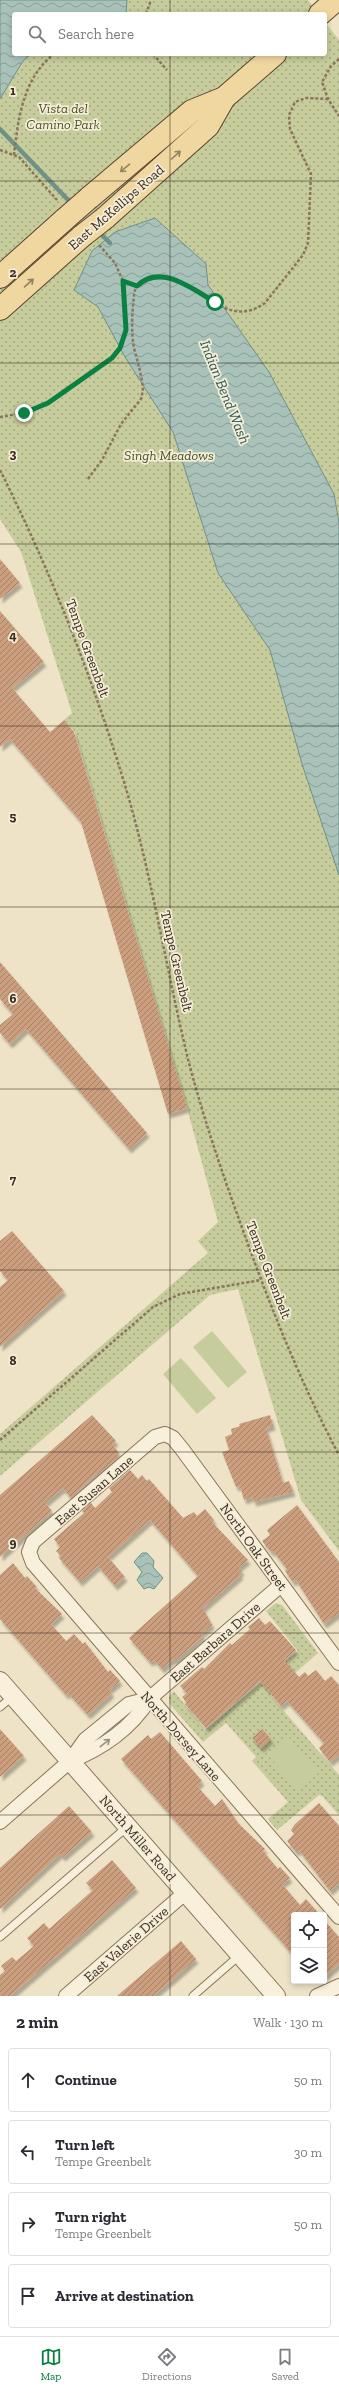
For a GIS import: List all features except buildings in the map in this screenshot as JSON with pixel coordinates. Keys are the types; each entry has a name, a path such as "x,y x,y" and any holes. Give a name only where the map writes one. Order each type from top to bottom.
{"main road":[{"path":"322,12 336,0"},
{"name":"East McKellips Road","path":"0,277 61,209 89,198 192,111 224,98 273,56"},
{"name":"East McKellips Road","path":"0,309 91,241 104,218 208,126 224,98"}],"street":[{"name":"East Susan Lane","path":"29,1552 33,1542 156,1437 165,1434"},
{"name":"North Oak Street","path":"165,1434 173,1438 182,1449 339,1663"},
{"name":"North Dorsey Lane","path":"29,1552 33,1563 339,1917"},
{"name":"East Barbara Drive","path":"70,1761 94,1752 132,1722 139,1716 149,1699 281,1585"},
{"name":"North Miller Road","path":"0,1681 7,1702 70,1761 276,1996"},
{"name":"East Barbara Drive","path":"0,1822 70,1761 85,1740 129,1704 149,1699"},
{"path":"122,1710 132,1722"},
{"name":"East Valerie Drive","path":"66,1996 186,1892"},
{"path":"317,1996 339,1986"}],"lane":[{"path":"0,1937 128,1826"},
{"path":"193,1996 240,1955"}],"path":[{"path":"147,12 151,0"},
{"path":"14,155 20,110 30,83 42,64 52,56"},
{"path":"155,56 167,70"},
{"path":"339,59 331,66 322,82 328,99 339,116"},
{"path":"88,479 102,460 121,424 141,399 143,390 133,335 134,296 137,286 144,279 159,275 177,281 225,308 246,312 257,309 265,303 303,255 308,242 311,174 290,129 289,114 295,102 306,98 328,99"},
{"path":"0,150 19,157 61,209"},
{"path":"0,417 24,413 48,403 112,358 120,348 126,330 123,281 114,263 91,241"},
{"path":"123,281 137,286"},
{"name":"Tempe Greenbelt","path":"0,470 25,520 60,600 90,677 124,782 137,830 190,1064 240,1223 292,1356 339,1455"},
{"path":"0,1440 153,1307 180,1294 261,1280"}],"green space":[{"name":"Singh Meadows","path":"0,0 308,0 317,12 12,12 12,56 327,56 327,25 339,40 339,1551 301,1500 238,1289 210,1295 0,1476 0,1434 208,1253 198,1241 218,1222 187,1108 75,732 64,720 72,713 21,552 0,519"},
{"path":"212,1331 247,1372 228,1388 193,1347"},
{"path":"181,1358 216,1398 197,1414 163,1374"},
{"path":"276,1603 282,1605 318,1653 270,1695 339,1775 339,1815 322,1796 319,1795 277,1830 268,1819 288,1802 252,1761 256,1757 226,1723 203,1742 169,1703 169,1696 174,1691 205,1730 298,1651 266,1611"},
{"path":"288,1736 320,1772 299,1791 267,1754"}],"water":[{"path":"0,0 127,0 126,12 12,12 12,56 29,56 23,61 0,99"},
{"path":"155,218 206,264 208,285 269,372 334,494 339,523 339,875 302,764 270,650 218,573 173,432 125,357 98,307 74,290 92,251 115,232"},
{"path":"142,1553 147,1553 154,1561 153,1567 163,1578 154,1589 149,1587 144,1589 137,1580 142,1572 134,1562"}],"waterway":[{"name":"Indian Bend Wash","path":"0,129 72,204"},
{"name":"Indian Bend Wash","path":"98,231 110,243"}],"route":[{"path":"24,413 48,403 112,358 120,348 126,330 123,281 137,286 144,279 150,276 159,275 177,281 215,302"}],"park label":[{"name":"Vista del Camino Park","path":"63,116"}]}
